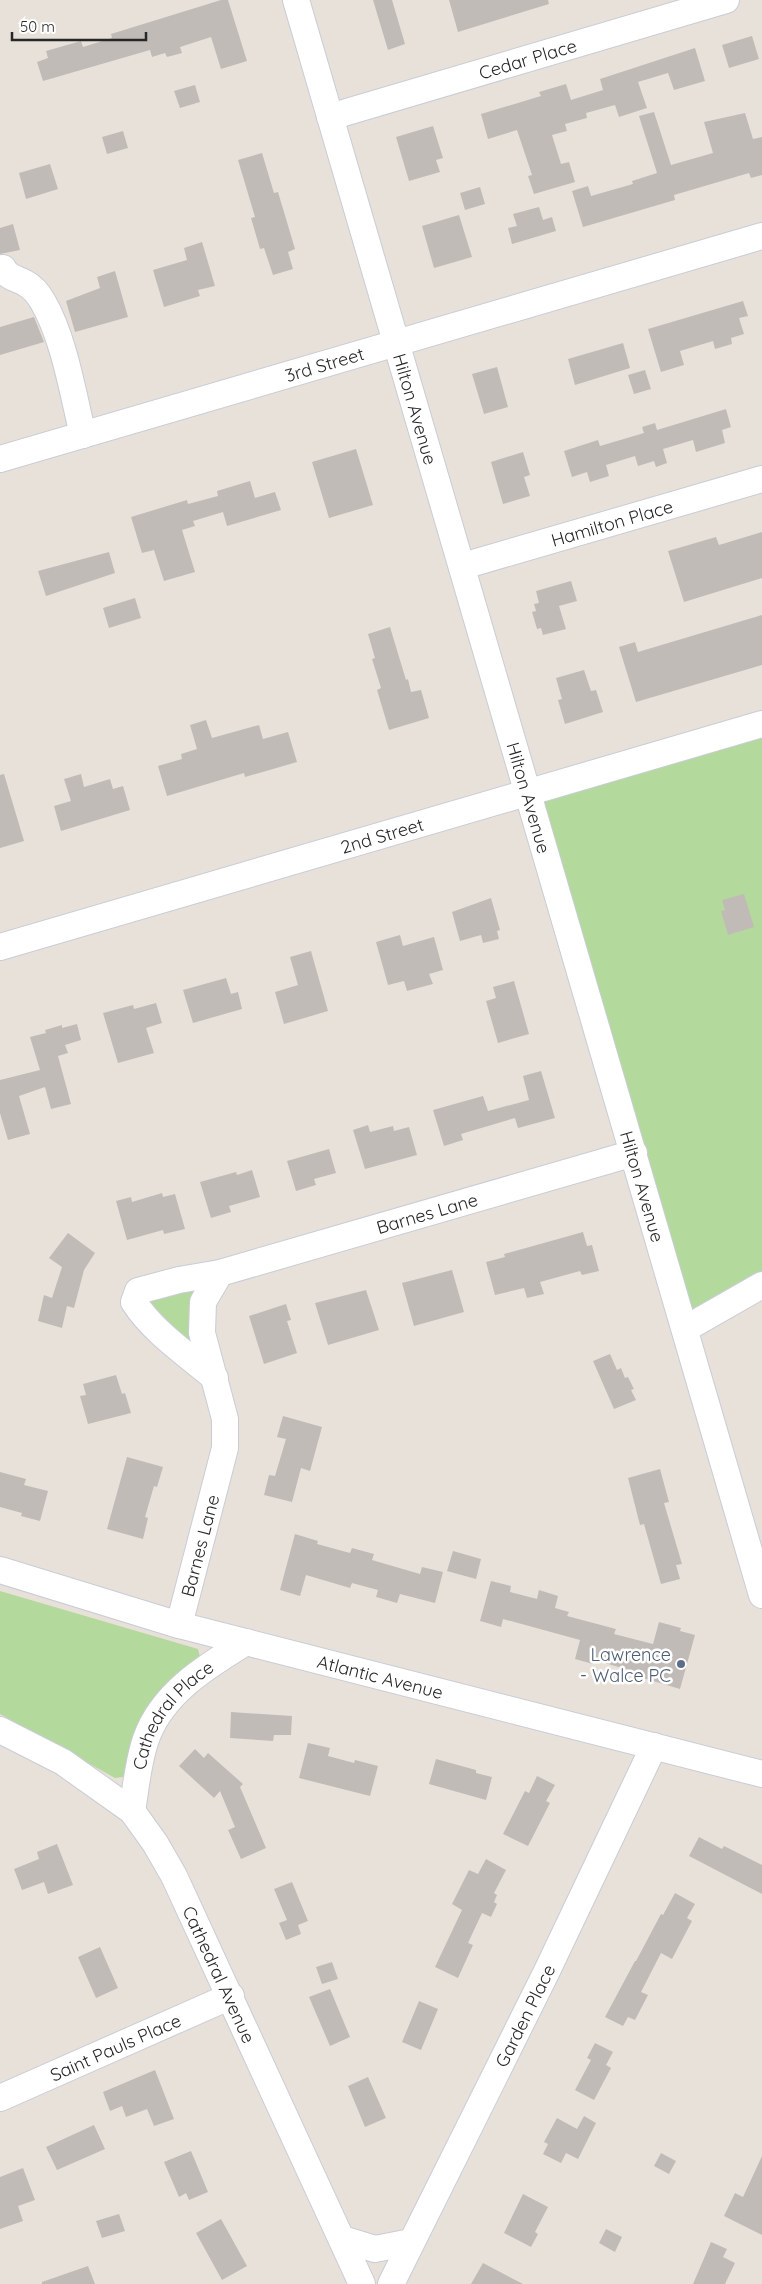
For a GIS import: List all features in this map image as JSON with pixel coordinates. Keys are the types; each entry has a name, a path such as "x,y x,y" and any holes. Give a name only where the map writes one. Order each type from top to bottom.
{"street":[{"name":"Hilton Avenue","path":"296,0 762,1595"},
{"name":"Cedar Place","path":"330,117 726,0"},
{"name":"3rd Street","path":"0,459 762,236"},
{"path":"4,268 7,275 26,283 36,292 54,325 83,435"},
{"name":"Hamilton Place","path":"462,566 762,479"},
{"name":"2nd Street","path":"0,947 762,724"},
{"name":"Barnes Lane","path":"214,1378 140,1312 134,1302 138,1291 179,1280 220,1273 634,1153"},
{"name":"Barnes Lane","path":"179,1625 225,1448 225,1419 202,1333 203,1302 220,1273"},
{"path":"685,1329 762,1286"},
{"name":"Atlantic Avenue","path":"0,1570 179,1625 762,1774"},
{"name":"Cathedral Place","path":"132,1811 145,1740 153,1722 169,1700 204,1668 246,1642"},
{"name":"Cathedral Avenue","path":"0,1730 63,1762 132,1811 155,1843 174,1876 362,2284"},
{"name":"Garden Place","path":"392,2284 411,2242 546,1973 654,1746"},
{"name":"Saint Pauls Place","path":"0,2098 230,1996"},
{"path":"342,2239 374,2249 411,2242"}],"green space":[{"path":"762,724 762,1287 686,1329 532,791"},
{"path":"220,1273 203,1302 215,1378 138,1291"},
{"path":"0,1591 198,1649 200,1657 167,1683 156,1697 123,1777 115,1778 0,1714"}],"building":[{"path":"221,0 228,0 247,61 221,69 211,37 180,47 182,53 167,57 165,53 152,57 150,50 43,81 37,62 48,58 46,51 81,41 83,47 112,38 111,34"},
{"path":"373,0 392,0 405,44 388,50"},
{"path":"449,0 548,0 549,4 458,32"},
{"path":"752,36 759,59 729,68 722,45"},
{"path":"695,48 705,81 674,90 668,73 638,82 647,108 619,117 615,105 586,113 587,118 565,124 567,131 552,135 561,164 569,162 575,182 534,194 528,176 532,175 517,130 488,139 481,114 541,96 539,92 566,84 571,100 603,90 600,79"},
{"path":"195,85 200,102 180,108 174,91"},
{"path":"654,112 671,165 713,153 704,122 745,113 753,139 762,137 762,175 751,178 749,173 674,195 675,200 583,227 572,191 588,186 591,196 633,184 632,181 657,173 639,116"},
{"path":"433,126 443,158 436,160 440,172 409,181 396,137"},
{"path":"123,131 128,148 107,154 102,137"},
{"path":"262,153 274,193 278,192 295,249 288,252 293,269 273,275 264,248 260,249 251,218 255,217 238,160"},
{"path":"50,164 58,189 26,199 19,173"},
{"path":"480,187 485,204 465,210 460,193"},
{"path":"539,207 543,220 552,217 556,231 512,244 508,228 517,226 513,214"},
{"path":"459,215 472,257 434,268 422,226"},
{"path":"13,224 20,250 0,254 0,228"},
{"path":"202,242 215,286 198,290 200,296 164,307 153,270 187,260 184,248"},
{"path":"115,271 128,317 75,332 66,301 100,288 97,277"},
{"path":"743,301 748,316 739,318 744,334 731,338 732,344 715,349 713,341 680,351 684,365 661,372 648,329"},
{"path":"34,317 44,342 0,355 0,327"},
{"path":"623,343 630,368 575,385 568,359"},
{"path":"497,367 508,407 484,414 472,374"},
{"path":"645,370 651,389 634,394 628,375"},
{"path":"726,409 731,427 722,430 725,443 696,452 693,440 663,449 667,463 656,467 654,461 638,466 635,456 606,465 609,476 590,482 587,472 572,477 564,451 598,440 600,446 644,433 642,427 655,423 657,430"},
{"path":"356,449 373,505 329,518 312,462"},
{"path":"523,452 530,475 524,477 530,496 503,504 491,462"},
{"path":"250,481 255,498 275,492 281,510 227,526 223,512 193,521 195,526 182,530 195,572 164,581 154,550 142,553 131,517 187,500 188,504 218,496 217,491"},
{"path":"762,532 762,578 684,602 668,551 716,537 719,545"},
{"path":"109,552 115,573 46,596 38,571"},
{"path":"571,581 577,601 559,606 566,629 543,635 541,628 537,629 532,612 536,611 534,604 539,603 536,591"},
{"path":"135,598 141,618 109,628 103,608"},
{"path":"762,615 762,665 636,702 619,647 635,642 638,652"},
{"path":"390,627 411,692 421,690 429,718 389,730 377,690 381,688 372,659 375,658 368,634"},
{"path":"584,670 591,691 596,690 603,712 565,724 558,700 562,699 556,678"},
{"path":"206,720 212,738 259,725 263,739 288,732 297,762 245,777 244,773 167,796 158,766 182,759 181,754 197,749 190,725"},
{"path":"4,774 24,841 0,848 0,775"},
{"path":"81,774 84,787 110,779 113,789 123,786 130,810 61,831 54,806 71,801 64,779"},
{"path":"744,894 754,927 728,935 721,911 725,910 722,900"},
{"path":"491,898 500,930 497,931 499,939 483,943 481,935 460,941 452,912"},
{"path":"400,935 403,946 434,937 443,970 429,974 433,984 407,991 404,981 388,985 376,942"},
{"path":"311,951 328,1011 284,1024 275,992 298,985 290,957"},
{"path":"226,978 231,994 238,992 242,1009 193,1023 183,990"},
{"path":"514,981 529,1034 498,1043 486,1001 496,998 493,987"},
{"path":"156,1003 162,1023 146,1028 154,1053 118,1063 103,1013 133,1005 134,1009"},
{"path":"77,1024 81,1040 65,1045 68,1053 58,1056 71,1104 51,1109 45,1087 19,1096 30,1134 8,1140 0,1113 0,1080 40,1070 30,1037 46,1033 45,1030 62,1025 62,1028"},
{"path":"541,1071 555,1118 518,1128 515,1118 461,1134 463,1140 444,1146 433,1110 483,1096 488,1111 529,1100 523,1076"},
{"path":"368,1125 370,1132 393,1126 394,1131 409,1127 417,1155 365,1169 353,1130"},
{"path":"329,1149 336,1173 314,1179 316,1185 296,1191 287,1161"},
{"path":"252,1170 260,1197 229,1206 231,1212 211,1218 200,1182 236,1172 237,1175"},
{"path":"162,1193 163,1197 175,1194 185,1229 164,1234 163,1230 127,1240 116,1201 131,1197 132,1202"},
{"path":"583,1232 587,1246 592,1245 599,1271 582,1275 580,1271 540,1282 544,1294 527,1298 524,1288 495,1295 486,1262 505,1257 504,1254"},
{"path":"68,1233 95,1253 84,1270 74,1308 67,1306 62,1328 38,1321 44,1295 52,1298 62,1267 49,1258"},
{"path":"452,1270 464,1312 414,1326 402,1283"},
{"path":"366,1290 379,1330 328,1345 315,1303"},
{"path":"286,1304 291,1320 287,1321 297,1353 264,1364 249,1316"},
{"path":"610,1354 617,1370 621,1368 625,1378 628,1377 634,1389 631,1390 636,1400 614,1409 593,1361"},
{"path":"116,1375 122,1394 125,1393 131,1413 88,1424 80,1396 86,1395 83,1384"},
{"path":"283,1416 322,1427 310,1471 301,1468 292,1502 264,1495 269,1475 275,1476 286,1439 277,1437"},
{"path":"127,1457 163,1467 157,1487 154,1486 145,1517 148,1518 143,1539 107,1529"},
{"path":"660,1469 669,1502 664,1503 682,1564 676,1565 680,1579 661,1584 644,1524 640,1525 628,1478"},
{"path":"0,1472 26,1479 24,1485 48,1491 40,1521 21,1516 22,1513 0,1507"},
{"path":"295,1534 318,1541 317,1544 350,1553 352,1548 374,1554 372,1560 420,1574 422,1567 443,1572 435,1603 400,1594 397,1603 376,1597 378,1590 352,1583 350,1588 306,1575 300,1596 280,1590"},
{"path":"453,1551 481,1559 476,1579 447,1571"},
{"path":"491,1581 511,1586 510,1592 537,1599 539,1590 558,1596 555,1608 569,1612 567,1616 616,1629 614,1634 653,1644 659,1622 681,1628 680,1631 695,1635 680,1689 643,1678 644,1674 594,1660 593,1664 575,1659 580,1640 503,1619 501,1627 480,1621"},
{"path":"231,1712 292,1716 291,1735 274,1735 273,1741 230,1738"},
{"path":"308,1743 330,1748 328,1756 354,1763 355,1760 378,1766 370,1796 299,1778"},
{"path":"195,1749 204,1758 208,1753 243,1784 240,1787 266,1848 241,1859 228,1830 235,1827 220,1791 214,1798 179,1766"},
{"path":"436,1759 476,1770 476,1773 492,1777 486,1800 429,1784"},
{"path":"537,1776 555,1785 546,1801 550,1803 528,1846 503,1834 525,1791 529,1793"},
{"path":"699,1837 722,1849 724,1846 762,1865 762,1894 689,1856"},
{"path":"57,1844 73,1885 48,1894 44,1882 22,1890 14,1869 39,1859 37,1852"},
{"path":"486,1859 506,1870 494,1893 497,1895 494,1902 497,1904 491,1917 482,1913 468,1943 473,1945 458,1978 435,1967 462,1910 452,1904 469,1870 478,1874"},
{"path":"292,1882 308,1921 298,1925 301,1934 286,1940 279,1923 287,1920 274,1889"},
{"path":"675,1893 695,1904 687,1918 692,1921 672,1959 661,1953 641,1992 648,1995 635,2020 628,2017 623,2026 605,2017 661,1914 663,1915"},
{"path":"100,1947 118,1988 96,1998 78,1957"},
{"path":"332,1962 338,1979 322,1984 316,1967"},
{"path":"330,1989 350,2037 330,2046 309,1997"},
{"path":"419,2001 438,2009 421,2050 402,2042"},
{"path":"595,2043 613,2052 606,2065 611,2068 594,2100 575,2090 591,2060 587,2058"},
{"path":"155,2070 174,2119 154,2126 147,2109 126,2117 122,2106 110,2111 103,2092"},
{"path":"368,2077 386,2118 365,2127 348,2086"},
{"path":"584,2116 596,2123 578,2159 566,2153 561,2163 543,2154 548,2144 544,2142 557,2118 577,2129"},
{"path":"94,2125 105,2149 57,2170 46,2147"},
{"path":"191,2151 208,2192 189,2200 186,2193 179,2197 164,2162"},
{"path":"661,2153 676,2161 669,2174 654,2166"},
{"path":"762,2156 762,2235 724,2216 735,2193 743,2197"},
{"path":"23,2168 35,2200 18,2206 23,2221 0,2229 0,2177"},
{"path":"523,2194 548,2207 535,2232 538,2234 531,2247 504,2233"},
{"path":"119,2214 125,2231 102,2238 96,2221"},
{"path":"221,2219 247,2266 222,2280 196,2233"},
{"path":"606,2229 622,2237 615,2252 599,2243"},
{"path":"711,2242 727,2249 723,2257 735,2263 725,2284 693,2284"},
{"path":"483,2263 523,2284 471,2284"},
{"path":"88,2266 95,2284 42,2284 42,2282"}],"place":[{"name":"Lawrence - Walce PC","path":"681,1664"}]}
